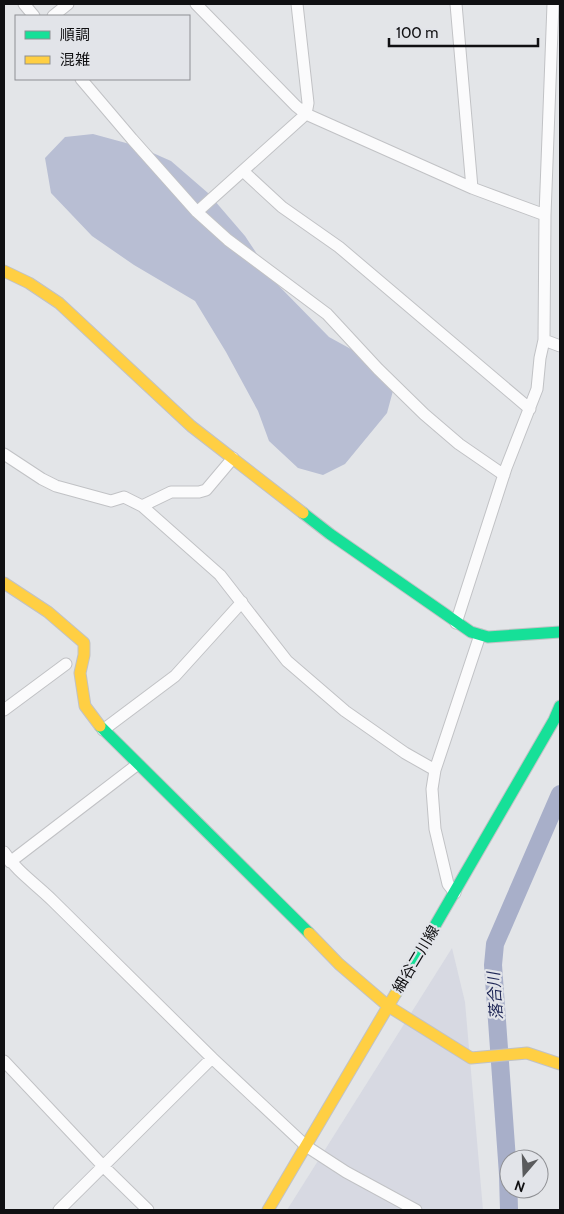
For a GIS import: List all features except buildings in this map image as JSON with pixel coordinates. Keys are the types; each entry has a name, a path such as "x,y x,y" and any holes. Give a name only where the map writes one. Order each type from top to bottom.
{"street":[{"path":"24,4 33,15"},
{"path":"54,15 68,4"},
{"path":"196,4 306,114 472,188 545,215"},
{"path":"197,212 306,114 308,103 296,4"},
{"path":"456,4 472,188"},
{"path":"456,623 504,475 537,388 544,340 545,215 553,4"},
{"path":"82,80 197,212 228,240 327,314 378,369 424,414 459,444 504,475"},
{"path":"549,120 560,125"},
{"path":"243,171 282,207 339,248 530,409"},
{"path":"4,272 21,278 44,291 66,309 191,426 330,534 456,623 471,632 488,637 560,632"},
{"path":"544,340 560,346"},
{"path":"4,454 56,486 112,501 124,497 142,506 220,575 287,661 345,711 406,753 435,770"},
{"path":"142,506 171,492 199,492 206,490 233,458"},
{"path":"4,583 48,612 84,643 84,655 80,673 85,706 103,730 339,964 388,1006 471,1058 527,1053 560,1064"},
{"path":"103,730 175,676 242,602"},
{"path":"455,893 448,884 435,829 432,789 435,770 480,635"},
{"path":"4,710 66,664"},
{"name":"細谷二川線","path":"268,1210 455,893 550,728 560,706"},
{"path":"138,764 7,857 23,876 37,885 212,1058 306,1146 346,1172 416,1210"},
{"path":"59,1210 212,1058"},
{"path":"4,1061 103,1166 148,1210"}],"shaded area":[{"path":"93,134 137,146 171,161 208,193 245,236 277,284 329,337 369,359 394,387 387,413 345,464 323,475 298,468 269,441 258,411 226,352 195,301 134,265 92,236 51,193 45,158 65,137"},
{"path":"452,948 465,1002 483,1210 287,1210"}],"waterway":[{"name":"落合川","path":"509,1210 493,965 495,944 560,794"}],"traffic: fast":[{"path":"303,513 330,534 471,632 488,637 560,632"},
{"path":"396,993 554,720 560,706"},
{"path":"100,726 309,933"}],"traffic: slow":[{"path":"4,271 29,283 59,303 191,426 303,513"},
{"path":"4,583 48,612 84,643 84,655 80,673 85,706 100,726"},
{"path":"309,933 339,964 388,1006 471,1058 527,1053 560,1064"},
{"path":"268,1210 396,993"}]}
